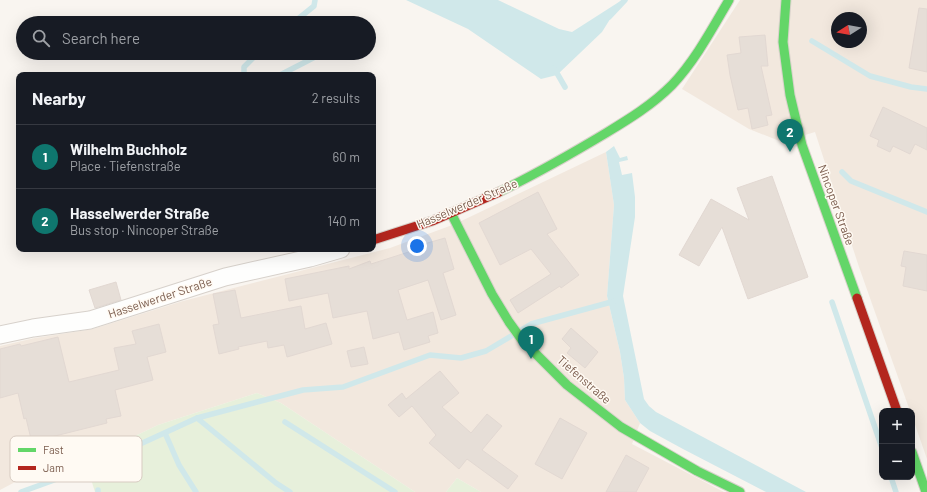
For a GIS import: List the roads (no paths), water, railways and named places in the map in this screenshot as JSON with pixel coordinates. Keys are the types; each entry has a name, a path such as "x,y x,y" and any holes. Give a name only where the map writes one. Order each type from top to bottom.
{"street":[{"name":"Hasselwerder Straße","path":"376,239 451,213 513,185 563,160 642,111 664,94 686,68 729,0"},
{"name":"Nincoper Straße","path":"786,0 783,42 790,95 802,145 896,408"},
{"name":"Tiefenstraße","path":"451,213 492,294 509,322 522,340 567,385 621,427 697,471 740,492"},
{"name":"Hasselwerder Straße","path":"0,334 90,320 225,277 331,252"},
{"path":"915,461 926,492"}],"water":[{"path":"406,0 498,0 559,29 572,32 622,0 602,32 557,75 541,79 468,29"},
{"path":"614,146 620,158 627,156 628,160 619,162 622,175 632,173 635,197 635,217 623,296 644,399 656,412 806,492 766,492 650,431 640,423 625,400 624,378 620,352 607,296 614,205 606,152"}],"waterway":[{"path":"302,16 314,6 315,0"},
{"path":"609,17 625,0"},
{"path":"812,41 870,76 911,87 927,89"},
{"path":"244,72 244,67 251,60"},
{"path":"286,72 309,60"},
{"path":"554,68 565,87"},
{"path":"842,172 851,181 927,212"},
{"path":"521,330 531,324 615,301"},
{"path":"832,302 881,444"},
{"path":"142,443 197,418 303,390 343,387 430,355 461,358 486,351 513,335"},
{"path":"197,418 276,483 290,492"},
{"path":"285,422 395,492"},
{"path":"165,433 179,465 196,492"},
{"path":"892,480 896,492"},
{"path":"21,492 49,482"}],"place":[{"name":"Hasselwerder Straße","path":"790,152"},
{"name":"Wilhelm Buchholz","path":"531,359"}]}
